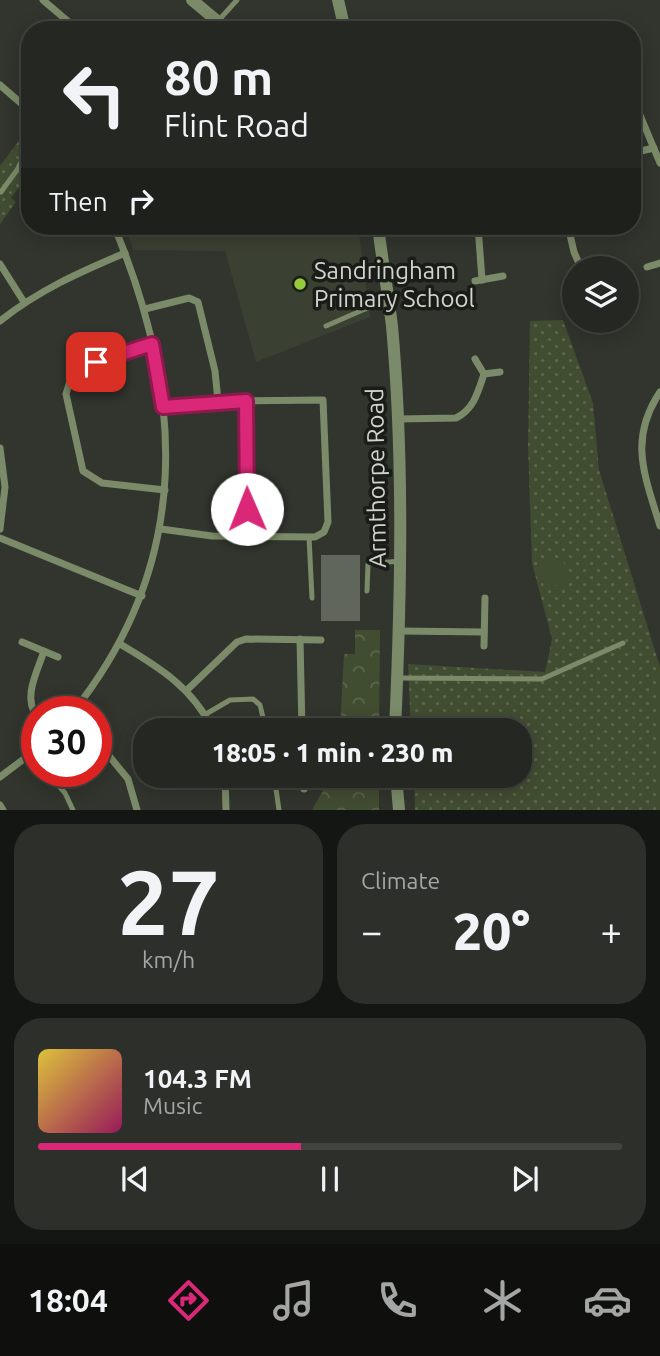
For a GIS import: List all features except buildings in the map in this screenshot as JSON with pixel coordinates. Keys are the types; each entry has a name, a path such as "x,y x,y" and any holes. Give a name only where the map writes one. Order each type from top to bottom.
{"street":[{"path":"43,0 68,21"},
{"path":"192,0 217,21"},
{"path":"338,0 343,21"},
{"path":"0,85 21,103"},
{"path":"641,117 660,163"},
{"path":"641,151 654,148"},
{"path":"84,696 120,644 142,596 160,529 165,491 163,407 152,344 145,309 118,235"},
{"name":"Armthorpe Road","path":"379,235 388,303 397,419 400,561 395,718"},
{"path":"478,235 479,280 503,276"},
{"path":"570,235 575,256"},
{"path":"0,321 24,302 75,274 125,253"},
{"path":"647,267 660,263"},
{"path":"0,264 24,302"},
{"path":"145,309 189,298 198,302 215,370 218,401"},
{"path":"152,344 79,370 71,378 66,394 80,463 88,477 111,485 165,491"},
{"path":"397,419 456,418 463,414 477,395 484,374 475,359"},
{"path":"484,374 500,372"},
{"path":"660,392 640,438 644,472 660,526"},
{"path":"160,529 212,536 309,537 321,535 328,522 323,400 218,401 163,407"},
{"path":"246,401 247,536"},
{"path":"0,448 5,487 0,529"},
{"path":"0,538 142,596"},
{"path":"484,646 485,598"},
{"path":"399,631 484,632"},
{"path":"187,690 237,642 257,638 321,640"},
{"path":"300,639 302,718"},
{"path":"22,642 58,657"},
{"path":"120,644 165,670 187,690 208,718"},
{"path":"30,696 44,651"},
{"path":"112,760 128,779 137,810"},
{"path":"0,778 21,764"},
{"path":"225,788 226,810"},
{"path":"397,788 399,810"},
{"path":"0,805 3,810"}],"lane":[{"path":"226,21 237,0"},
{"path":"1,192 21,162"},
{"path":"326,326 365,309 388,303"},
{"path":"309,537 312,598"},
{"path":"367,592 368,564 400,561"},
{"path":"397,678 542,679 623,643"},
{"path":"206,714 230,700 253,699 260,705 263,718"},
{"path":"60,787 73,810"},
{"path":"276,788 279,810"}],"shaded area":[{"name":"Sandringham Primary School","path":"128,235 359,235 370,317 256,362 225,251 134,250"}],"green space":[{"path":"21,138 21,185 11,198 16,202 0,224 0,166"},
{"path":"562,320 562,333 568,333 593,403 599,470 660,667 660,810 415,810 414,788 532,788 532,718 410,718 408,664 545,672 552,639 532,563 528,446 530,321"},
{"path":"563,558 569,584 544,587 538,563"},
{"path":"355,630 380,630 379,718 341,718 344,654 355,654"},
{"path":"325,788 379,788 379,810 312,810"}],"place":[{"name":"Sandringham Primary School","path":"300,284"}],"route":[{"path":"96,362 152,344 163,407 246,401 247,509"}]}
